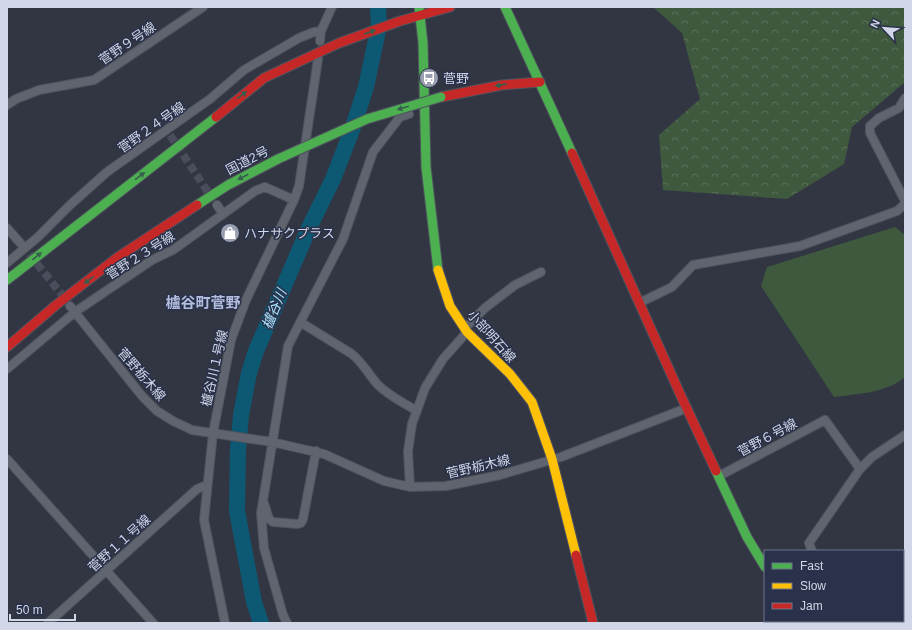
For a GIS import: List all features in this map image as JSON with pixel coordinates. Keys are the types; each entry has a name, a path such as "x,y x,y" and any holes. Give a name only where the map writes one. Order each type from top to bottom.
{"main road":[{"path":"7,280 200,130 264,78 339,43 400,21 420,11 450,7"},
{"path":"505,7 687,408 747,537 764,566"},
{"name":"小部明石線","path":"420,11 423,43 426,167 438,272 450,306 466,330 510,374 532,402 552,459 593,623"},
{"name":"国道2号","path":"7,347 56,305 118,257 228,185 278,159 367,119 441,97 502,85 540,82"}],"street":[{"name":"菅野９号線","path":"7,105 16,99 39,90 94,80 203,7"},
{"path":"320,41 321,31 332,7"},
{"name":"菅野２４号線","path":"7,263 38,237 107,172 169,132 244,70 300,38 314,32 321,31"},
{"name":"櫨谷川１号線","path":"225,623 204,520 212,433 231,340 246,300 294,200 299,186 318,59"},
{"path":"640,303 672,287 694,265 800,246 897,211 905,203 870,133 870,126 879,118 898,108 905,98"},
{"path":"287,623 283,615 264,548 261,512 288,346 343,239 373,152 400,117 425,109"},
{"name":"菅野２３号線","path":"7,369 73,309 152,260 173,250 255,191 264,187 294,200"},
{"path":"217,205 223,214"},
{"path":"7,228 22,245"},
{"path":"410,487 408,451 412,424 425,388 443,359 486,308 516,285 541,272"},
{"name":"菅野栃木線","path":"73,309 142,396 157,411 173,422 192,430 272,442 316,452 344,462 384,481 410,487 446,486 500,475 568,454 687,408"},
{"path":"300,322 352,354 359,360 379,386 387,393 417,411"},
{"name":"菅野６号線","path":"719,476 826,420 860,469"},
{"path":"812,550 809,543 860,469 872,457 905,435"},
{"path":"263,500 269,519 273,522 297,524 301,522 303,519 316,452"},
{"path":"7,459 153,623"},
{"name":"菅野１１号線","path":"48,623 197,489 207,485"}],"green space":[{"path":"653,7 905,7 905,82 852,127 844,164 787,199 663,190 659,135 700,99 682,33"},
{"path":"895,227 905,235 905,377 881,390 834,397 761,286 767,267"}],"waterway":[{"name":"櫨谷川","path":"261,623 254,602 237,511 238,449 241,415 249,373 256,351 309,228 333,179 352,130 366,87 379,26 378,7"}],"tunnel":[{"path":"170,135 212,198"},
{"path":"22,245 66,300"}],"traffic: fast":[{"path":"419,7 423,43 426,167 438,270"},
{"path":"505,7 572,153"},
{"path":"278,159 367,119 441,97"},
{"path":"7,280 216,117"},
{"path":"197,205 228,185 278,159"},
{"path":"716,471 747,537 764,565"}],"traffic: slow":[{"path":"438,270 450,306 467,332 510,374 532,402 552,459 576,555"}],"traffic: jam":[{"path":"216,117 264,78 339,43 400,21 450,7"},
{"path":"441,97 502,85 540,82"},
{"path":"572,153 716,471"},
{"path":"7,347 56,305 118,257 197,205"},
{"path":"576,555 593,623"}],"place":[{"name":"菅野","path":"429,78"},
{"name":"ハナサクプラス","path":"230,233"}],"district":[{"name":"櫨谷町菅野","path":"203,303"}]}
